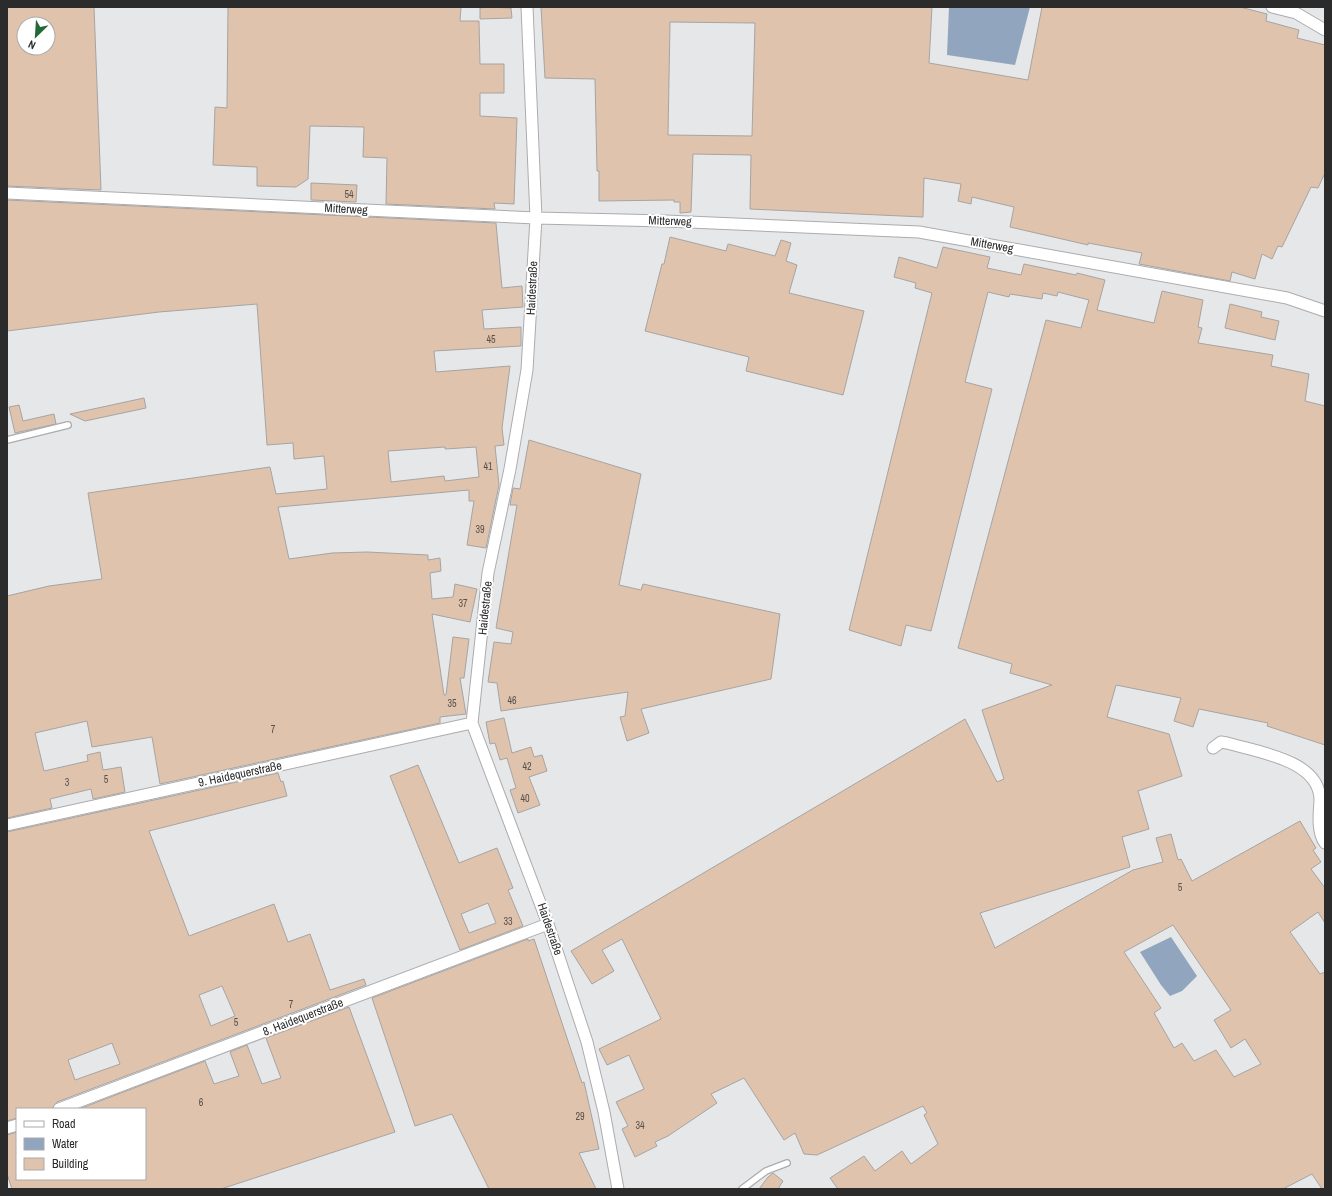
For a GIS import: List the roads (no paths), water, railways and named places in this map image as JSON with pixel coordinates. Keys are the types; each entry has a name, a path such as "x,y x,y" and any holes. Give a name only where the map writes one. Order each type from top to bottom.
{"street":[{"name":"Haidestraße","path":"527,7 536,218 527,370 510,469 488,573 472,723 548,924 587,1042 604,1112 618,1189"},
{"path":"1272,7 1296,12 1325,30"},
{"name":"Mitterweg","path":"7,193 536,218 666,221 919,232 1287,298 1325,311"},
{"name":"9. Haidequerstraße","path":"7,825 472,723"},
{"path":"1213,748 1221,742 1289,762 1303,769 1316,784 1320,796 1319,822 1325,843"},
{"name":"8. Haidequerstraße","path":"62,1108 548,924"}],"lane":[{"path":"7,440 68,426"},
{"path":"742,1189 766,1171 786,1163"}],"water":[{"path":"949,7 1030,7 1015,65 947,55"},
{"path":"1171,937 1197,976 1182,991 1170,996 1161,985 1140,952"}]}
